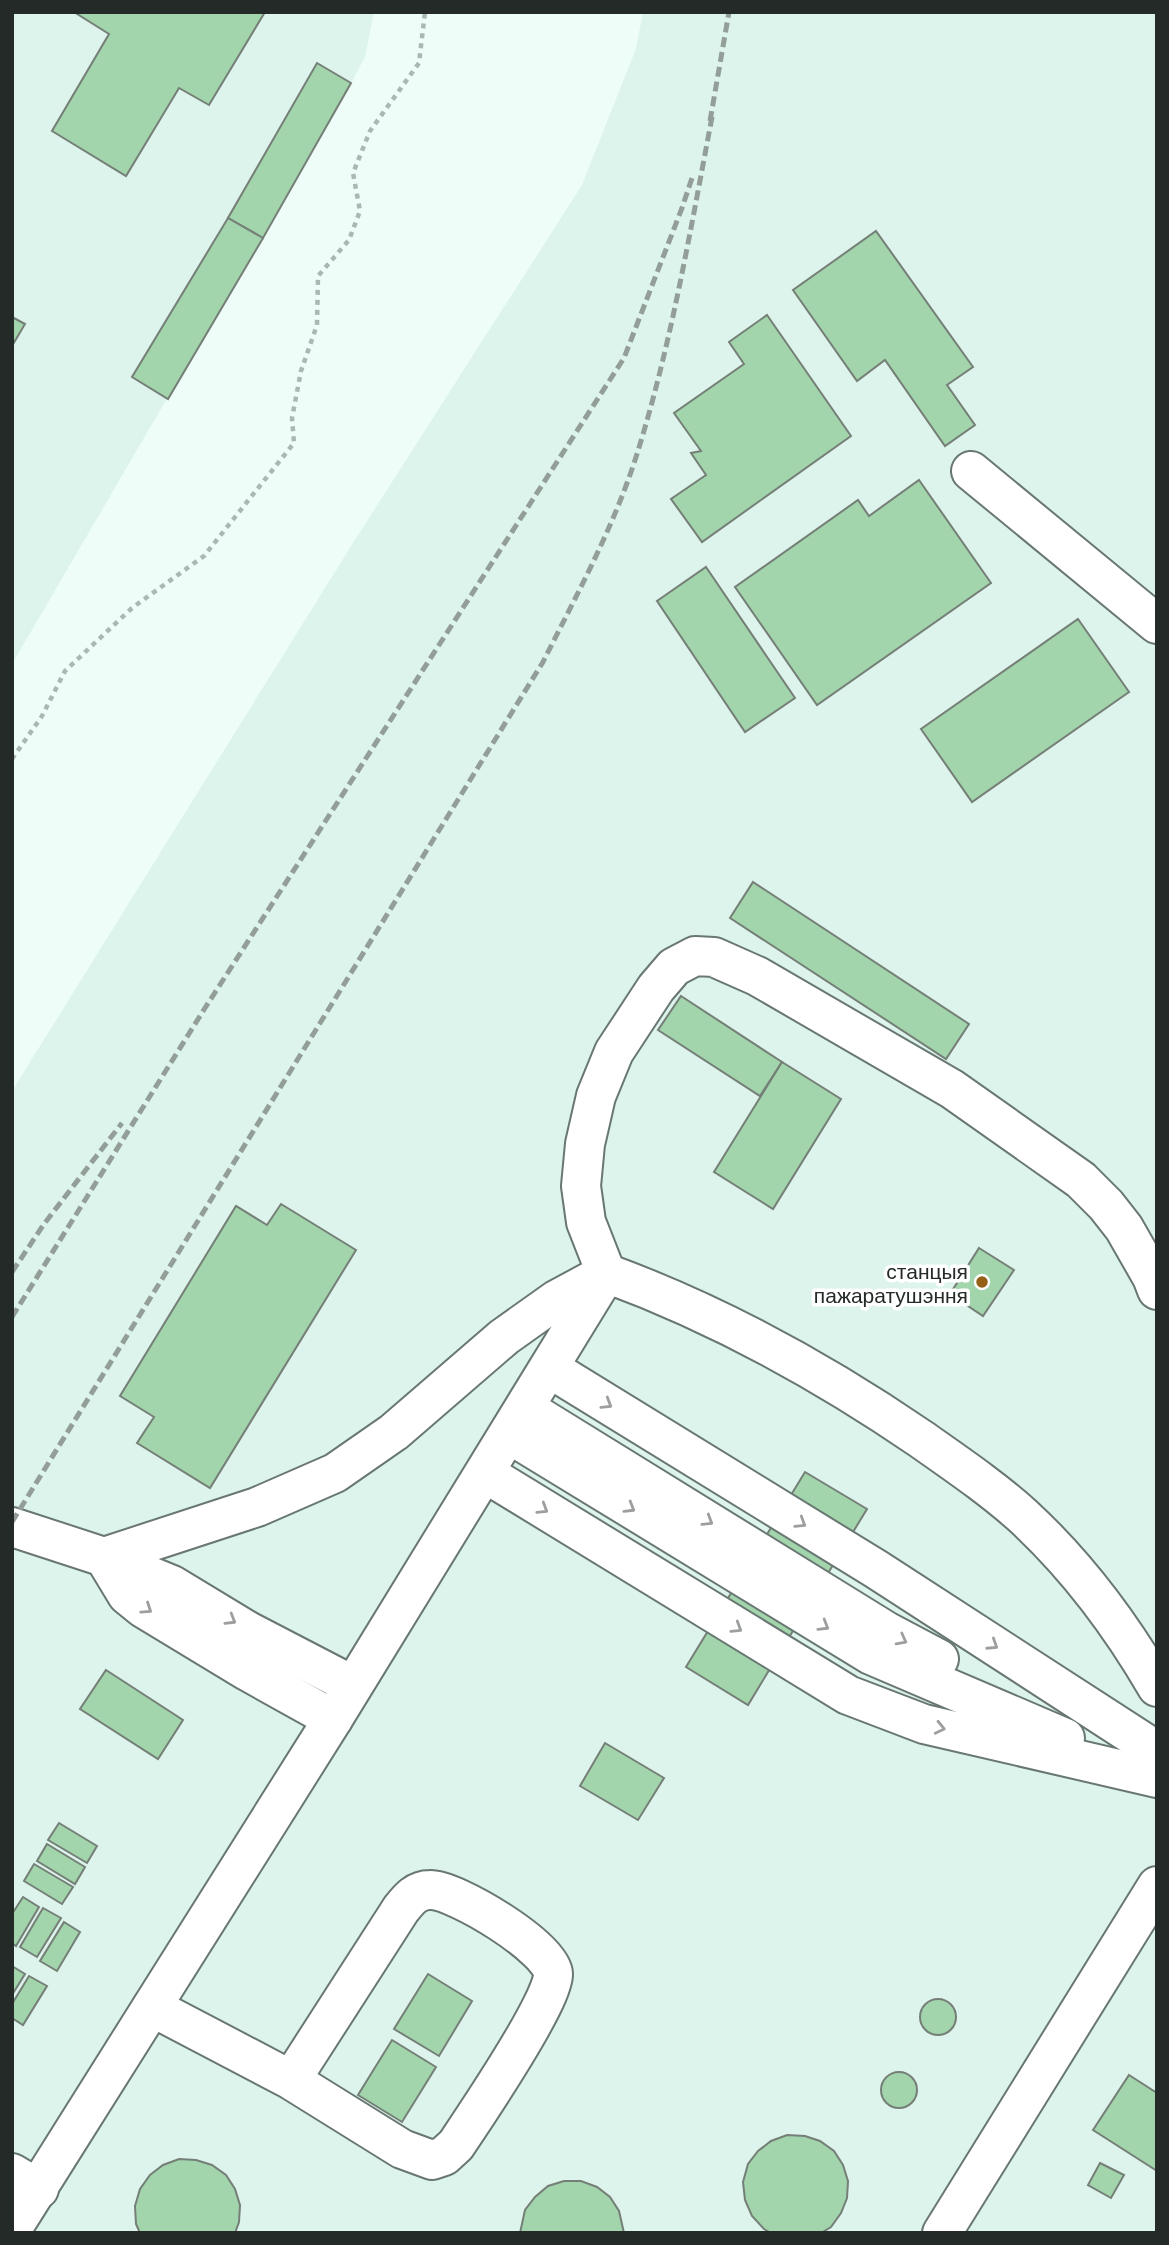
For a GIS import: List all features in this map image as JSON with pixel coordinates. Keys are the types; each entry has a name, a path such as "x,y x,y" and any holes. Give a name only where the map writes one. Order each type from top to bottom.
{"lane":[{"path":"971,471 1157,624"},
{"path":"606,1273 586,1222 581,1186 585,1144 596,1096 614,1052 656,988 674,967 695,956 714,957 757,976 952,1089 1081,1180 1124,1228 1157,1290"},
{"path":"12,2229 26,2181 152,2007 485,1473 606,1273"},
{"path":"104,1558 257,1507 335,1473 394,1432 504,1336 556,1300 606,1273 664,1294 737,1329 879,1411 951,1460 1023,1516 1089,1587 1138,1654 1157,1687"},
{"path":"549,1368 900,1584 1157,1751"},
{"path":"517,1421 871,1655 1157,1776"},
{"path":"485,1473 848,1695 924,1724 1157,1776"},
{"path":"12,1527 104,1558 172,1585 248,1631 352,1685"},
{"path":"104,1558 127,1595 143,1608 332,1719"},
{"path":"942,2233 1157,1886"},
{"path":"152,2007 291,2080 401,2149 432,2160 444,2156 456,2145 469,2126 546,1998 553,1975 551,1963 501,1923 448,1892 430,1889 413,1894 291,2080"}],"path":[{"path":"12,759 42,716 65,671 132,608 204,556 294,443 292,418 301,371 317,325 318,276 349,240 360,211 353,173 370,131 419,63 425,12"}],"shaded area":[{"path":"12,12 374,12 365,57 351,83 12,664"},
{"path":"643,12 1157,12 1157,2233 12,2233 12,1091 353,543 582,185 636,49"}],"building":[{"path":"74,12 265,12 209,105 179,88 126,176 52,131 109,34"},
{"path":"317,63 351,83 263,238 228,218"},
{"path":"228,218 263,238 168,399 132,377"},
{"path":"876,231 973,367 947,385 975,425 945,446 885,360 857,381 793,290"},
{"path":"767,315 851,436 702,542 671,499 706,475 691,453 701,451 674,413 744,364 729,342"},
{"path":"12,317 25,324 12,346"},
{"path":"919,480 991,583 817,705 735,587 858,500 869,516"},
{"path":"706,567 795,698 745,732 657,601"},
{"path":"1078,619 1129,692 972,802 921,729"},
{"path":"753,882 969,1024 946,1059 730,918"},
{"path":"681,996 782,1062 760,1096 658,1030"},
{"path":"782,1062 841,1099 773,1209 714,1172"},
{"path":"281,1204 356,1250 210,1488 137,1443 154,1417 120,1396 236,1206 267,1225"},
{"name":"станцыя пажаратушэння","path":"979,1248 1014,1270 983,1316 950,1294"},
{"path":"805,1472 867,1509 748,1705 686,1667"},
{"path":"106,1670 183,1720 158,1759 80,1709"},
{"path":"605,1743 664,1778 638,1820 580,1786"},
{"path":"59,1823 97,1846 87,1863 48,1840"},
{"path":"47,1844 85,1867 75,1884 37,1861"},
{"path":"34,1864 73,1887 62,1904 24,1881"},
{"path":"23,1897 39,1907 16,1946 12,1943 12,1914"},
{"path":"43,1908 61,1918 37,1957 20,1947"},
{"path":"64,1922 80,1932 57,1971 40,1961"},
{"path":"12,1966 25,1974 12,1995"},
{"path":"428,1974 472,2001 439,2056 394,2029"},
{"path":"29,1976 47,1986 23,2025 12,2018 12,2004"},
{"path":"938,1999 950,2005 956,2017 950,2029 938,2035 926,2029 920,2017 926,2005"},
{"path":"392,2040 436,2067 402,2122 358,2095"},
{"path":"899,2072 911,2078 917,2090 911,2102 899,2108 887,2102 881,2090 887,2078"},
{"path":"1129,2075 1157,2093 1157,2171 1093,2130"},
{"path":"787,2135 805,2136 820,2141 834,2151 843,2165 848,2181 847,2198 831,2227 821,2233 771,2233 752,2216 745,2200 743,2182 748,2164 758,2151 771,2141"},
{"path":"179,2159 212,2165 226,2175 235,2189 240,2205 235,2233 140,2233 136,2224 135,2206 140,2189 150,2175 163,2165"},
{"path":"1100,2163 1124,2175 1111,2198 1088,2185"},
{"path":"564,2181 581,2181 597,2187 610,2197 619,2211 624,2233 520,2233 525,2210 535,2197 548,2186"}],"railway":[{"path":"710,121 729,12"},
{"path":"12,1522 543,662 582,586 628,481 661,369 713,112"},
{"path":"12,1317 205,1008 624,358 692,178"},
{"path":"12,1272 44,1224 122,1123"}],"place":[{"name":"станцыя пажаратушэння","path":"982,1282"}]}
